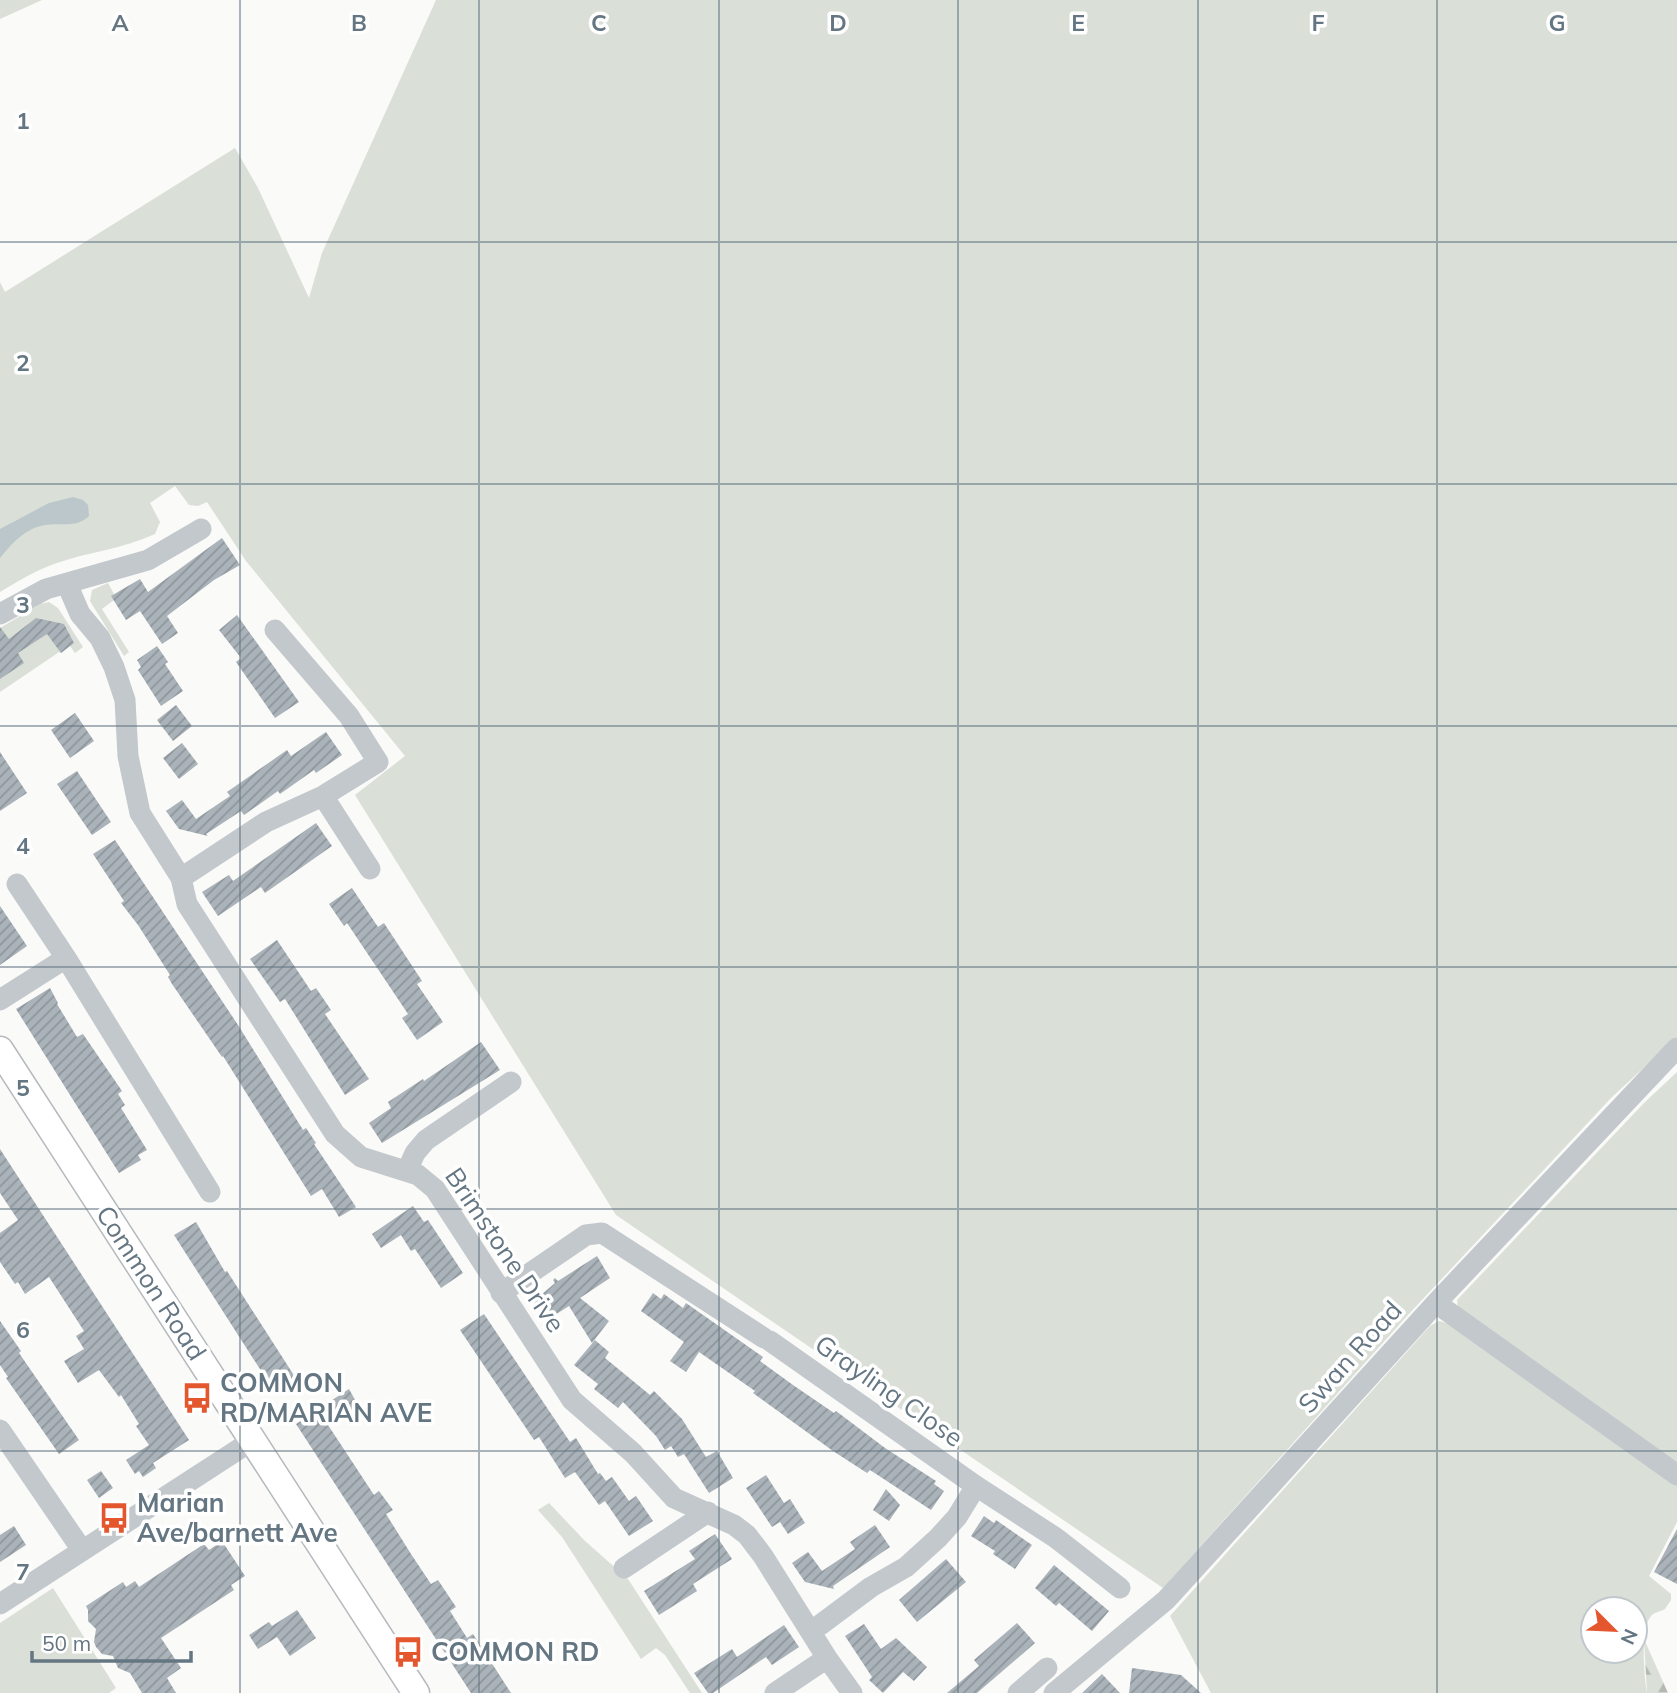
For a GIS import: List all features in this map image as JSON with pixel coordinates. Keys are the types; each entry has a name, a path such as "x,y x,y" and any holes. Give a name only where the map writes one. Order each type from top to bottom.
{"main road":[{"name":"Common Road","path":"0,1050 416,1693"}],"street":[{"path":"0,614 46,589 148,560 201,529"},
{"name":"Brimstone Drive","path":"67,584 80,614 100,638 118,678 125,700 128,755 140,813 181,878 187,904 335,1134 361,1157 418,1175 435,1189 572,1400 633,1453 674,1498 734,1525 756,1545 852,1693"},
{"path":"181,878 266,822 323,796 378,762 349,716 275,630"},
{"path":"323,796 370,869"},
{"path":"17,884 66,958 209,1192"},
{"path":"0,1000 66,958"},
{"name":"Swan Road","path":"1054,1693 1166,1601 1436,1303 1677,1048"},
{"path":"407,1171 415,1153 426,1140 511,1082"},
{"name":"Grayling Close","path":"501,1293 586,1235 602,1233 767,1340 976,1486 1056,1538 1120,1588"},
{"path":"1436,1303 1677,1475"},
{"path":"0,1430 82,1550"},
{"path":"0,1604 253,1440"},
{"path":"812,1631 871,1587 906,1567 957,1517 976,1486"},
{"path":"624,1568 708,1512"},
{"path":"775,1693 827,1658"},
{"path":"1018,1693 1047,1668"}],"green space":[{"path":"0,0 42,0 0,19"},
{"path":"436,0 1677,0 1677,1037 1612,1097 1407,1316 1163,1588 616,1215 355,795 405,756 246,561 207,502 198,506 189,505 175,486 150,503 160,522 155,534 54,564 0,592 0,282 5,292 235,148 258,188 309,298 322,253"},
{"path":"108,583 115,596 114,600 102,609 129,652 124,656 90,601 92,590"},
{"path":"49,602 58,608 83,647 75,653 65,639 68,646 0,692 0,628 40,604"},
{"path":"1677,1072 1677,1469 1458,1311 1457,1300 1644,1103"},
{"path":"1439,1321 1454,1325 1677,1484 1677,1522 1649,1576 1671,1594 1671,1600 1665,1609 1652,1615 1649,1620 1649,1595 1579,1595 1579,1665 1645,1665 1647,1693 1211,1693 1170,1616 1430,1326"},
{"path":"549,1503 585,1541 628,1579 702,1693 690,1693 665,1655 656,1648 641,1659 562,1537 538,1510"},
{"path":"53,1588 116,1688 109,1693 0,1693 0,1623"},
{"path":"1649,1650 1668,1693 1647,1693 1645,1665 1649,1665"}],"shaded area":[{"path":"73,497 88,505 89,516 73,524 45,525 32,529 0,558 0,529 49,503"}],"building":[{"path":"222,538 240,565 214,580 167,616 178,633 162,644 140,611 126,620 111,596 140,579 148,592"},
{"path":"237,615 299,702 275,718 236,662 241,658 219,630"},
{"path":"36,618 64,624 74,643 61,653 47,634 18,653 24,663 0,679 0,627 9,639"},
{"path":"157,646 183,691 161,706 138,670 141,667 137,660"},
{"path":"176,705 192,726 173,741 157,720"},
{"path":"75,713 94,741 70,758 51,730"},
{"path":"326,732 342,755 316,773 314,770 280,794 278,791 244,815 241,811 206,834 208,836 179,829 166,811 182,800 196,819 230,796 227,792 287,750 291,756"},
{"path":"182,743 198,764 179,779 163,758"},
{"path":"0,752 27,793 0,811"},
{"path":"77,771 111,822 92,835 57,784"},
{"path":"316,823 332,846 265,893 261,887 218,916 202,892 229,875 233,881"},
{"path":"115,840 356,1207 339,1217 322,1189 311,1196 223,1056 172,984 168,977 170,975 121,903 124,901 93,854"},
{"path":"352,888 378,927 384,923 422,981 417,984 443,1022 417,1040 402,1018 408,1014 347,923 344,926 329,904"},
{"path":"0,906 27,946 0,965"},
{"path":"277,940 311,991 316,988 331,1010 325,1014 369,1079 345,1095 285,999 280,1002 250,959"},
{"path":"50,988 77,1037 83,1034 122,1091 118,1094 125,1105 121,1108 147,1150 138,1155 141,1160 119,1173 16,1009"},
{"path":"481,1042 500,1070 382,1143 369,1123 391,1108 388,1102"},
{"path":"0,1149 189,1440 153,1463 156,1468 143,1477 139,1471 135,1474 126,1460 149,1445 121,1395 119,1397 99,1370 78,1383 64,1361 84,1349 76,1336 84,1331 49,1277 25,1294 0,1262 0,1233 18,1220 0,1193"},
{"path":"413,1206 424,1222 428,1220 463,1273 441,1288 415,1249 411,1251 401,1235 381,1248 372,1234"},
{"path":"196,1222 225,1272 227,1271 295,1377 274,1391 174,1235"},
{"path":"597,1256 610,1278 580,1298 609,1321 592,1343 569,1306 547,1320 534,1301 555,1283 555,1278 558,1281"},
{"path":"653,1293 661,1299 664,1294 683,1308 686,1303 763,1357 760,1361 793,1385 834,1413 836,1411 885,1448 936,1481 934,1484 944,1491 931,1510 870,1470 867,1473 833,1451 699,1352 686,1372 670,1361 684,1342 641,1311"},
{"path":"484,1314 570,1442 576,1438 598,1474 606,1481 612,1477 629,1501 636,1496 653,1521 629,1536 605,1501 599,1505 575,1472 565,1478 539,1437 534,1440 460,1330"},
{"path":"0,1321 79,1440 59,1454 6,1378 8,1377 0,1365"},
{"path":"595,1340 609,1352 605,1358 650,1395 654,1391 682,1419 706,1457 717,1451 733,1478 709,1493 684,1454 678,1457 671,1446 665,1450 656,1436 623,1402 618,1408 594,1389 598,1384 574,1365"},
{"path":"349,1389 359,1407 328,1425 374,1495 379,1491 393,1510 386,1514 411,1554 431,1584 438,1580 456,1607 450,1611 467,1638 473,1634 511,1693 471,1693 296,1424"},
{"path":"101,1471 113,1488 99,1498 87,1480"},
{"path":"766,1475 784,1503 790,1499 805,1523 788,1534 780,1522 772,1527 746,1488"},
{"path":"886,1489 900,1505 889,1521 873,1510"},
{"path":"984,1516 994,1523 996,1520 1032,1545 1015,1569 993,1554 995,1551 971,1536"},
{"path":"875,1525 890,1547 833,1586 834,1589 805,1582 792,1563 808,1552 822,1571 855,1549 850,1542"},
{"path":"14,1526 26,1545 0,1562 0,1535"},
{"path":"1677,1529 1677,1584 1654,1572"},
{"path":"715,1534 732,1559 693,1584 697,1591 659,1615 644,1591 695,1559 689,1551"},
{"path":"222,1541 245,1576 231,1585 234,1590 161,1638 181,1668 167,1678 176,1693 142,1693 130,1673 118,1668 113,1656 102,1654 96,1647 96,1629 88,1621 86,1606 123,1582 126,1587 135,1581 139,1587 204,1544 209,1550"},
{"path":"946,1559 966,1582 917,1622 899,1600"},
{"path":"1054,1565 1109,1611 1092,1631 1059,1603 1056,1606 1035,1588"},
{"path":"297,1610 316,1638 290,1656 277,1637 258,1649 249,1635 269,1622 272,1626"},
{"path":"1017,1623 1035,1643 977,1693 947,1693 979,1666 974,1660"},
{"path":"864,1624 881,1649 896,1638 927,1667 914,1681 903,1672 883,1693 869,1680 872,1677 845,1636"},
{"path":"784,1625 799,1647 772,1665 766,1657 713,1693 708,1693 694,1673 732,1649 737,1657"},
{"path":"1132,1668 1181,1675 1201,1693 1129,1693"},
{"path":"1102,1674 1120,1693 1082,1693"}],"place":[{"name":"COMMON RD/MARIAN AVE","path":"197,1398"},
{"name":"Marian Ave/barnett Ave","path":"114,1518"},
{"name":"COMMON RD","path":"408,1652"}]}
